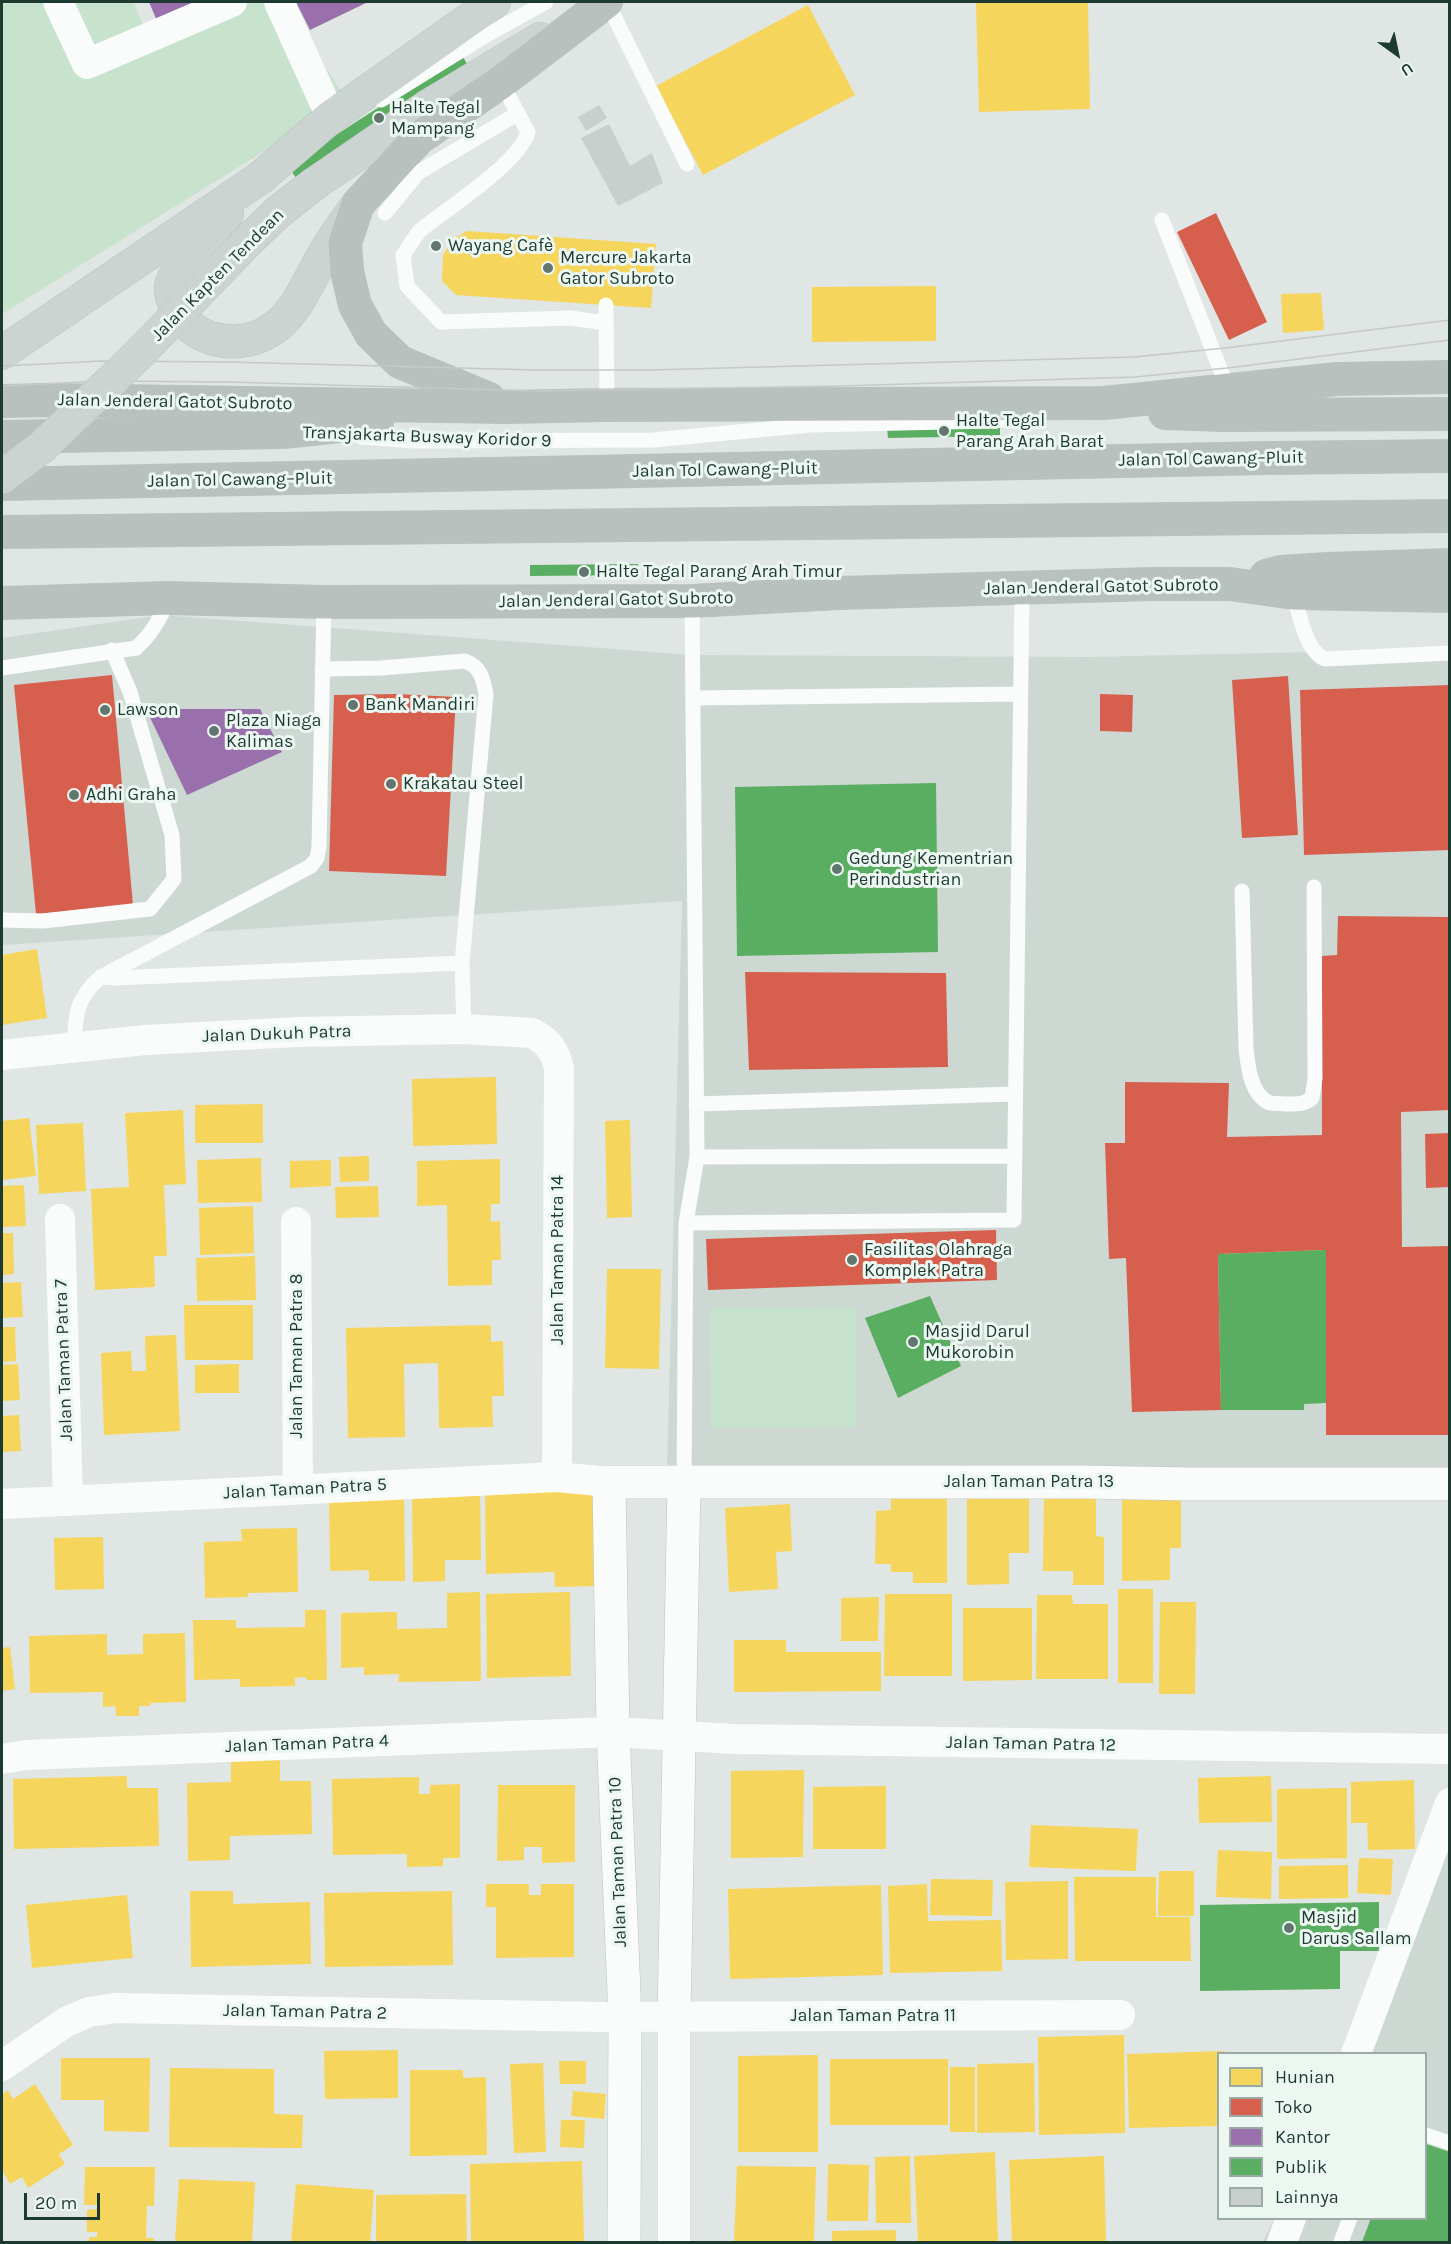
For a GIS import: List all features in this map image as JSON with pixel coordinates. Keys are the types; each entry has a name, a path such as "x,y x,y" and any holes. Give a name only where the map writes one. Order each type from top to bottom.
{"highway":[{"path":"507,407 400,362 371,334 355,305 347,271 345,243 419,138 501,82 606,2"},
{"name":"Jalan Jenderal Gatot Subroto","path":"2,401 507,407 1104,403 1337,379 1449,377"},
{"name":"Jalan Jenderal Gatot Subroto","path":"1104,403 1166,413 1449,414"},
{"path":"2,437 283,432 363,424 468,406"},
{"name":"Jalan Tol Cawang–Pluit","path":"2,484 1449,456"},
{"path":"2,532 1449,516"},
{"name":"Jalan Jenderal Gatot Subroto","path":"1230,584 1281,572 1449,565"},
{"name":"Jalan Jenderal Gatot Subroto","path":"2,603 169,598 324,602 692,601 839,593 1095,585 1230,584 1294,593 1449,596"}],"main road":[{"path":"2,353 260,178 331,117 495,2"},
{"name":"Jalan Kapten Tendean","path":"2,477 42,447 82,409 277,213 428,106 496,64 606,2"},
{"path":"260,178 176,273 171,287 173,303 183,320 195,331 214,339 230,342 246,341 262,336 277,327 290,312 334,237 371,209"}],"street":[{"path":"58,2 87,64 232,2"},
{"path":"279,2 331,117"},
{"name":"Jalan Dukuh Patra","path":"2,1055 145,1040 464,1029 532,1033 542,1038 550,1046"},
{"name":"Jalan Taman Patra 14","path":"550,1046 556,1054 559,1068 557,1477"},
{"name":"Jalan Taman Patra 7","path":"60,1219 68,1501"},
{"name":"Jalan Taman Patra 8","path":"296,1222 298,1489"},
{"name":"Jalan Taman Patra 5","path":"2,1504 557,1477 609,1482"},
{"name":"Jalan Taman Patra 13","path":"609,1482 1449,1484"},
{"name":"Jalan Taman Patra 10","path":"609,1482 613,1732 625,2016 624,2242"},
{"path":"674,2242 674,2017 684,1482"},
{"name":"Jalan Taman Patra 12","path":"613,1732 735,1740 1449,1749"},
{"name":"Jalan Taman Patra 4","path":"2,1759 27,1755 613,1732"},
{"path":"1357,2052 1449,1803"},
{"name":"Jalan Taman Patra 2","path":"2,2066 66,2022 89,2012 115,2008 625,2016"},
{"name":"Jalan Taman Patra 11","path":"625,2016 1120,2015"},
{"path":"1282,2242 1290,2220"}],"lane":[{"path":"433,68 467,37 495,2"},
{"path":"260,178 433,68 546,2"},
{"path":"606,2 687,164"},
{"path":"501,82 528,132 525,142 454,207 420,230 403,255 407,286 441,322 570,318 606,323"},
{"path":"371,209 419,172 517,114"},
{"path":"1162,220 1228,389"},
{"path":"606,305 607,405"},
{"name":"Transjakarta Busway Koridor 9","path":"123,420 192,420 283,432 415,441 653,440 777,428 1018,419 1104,403"},
{"name":"Transjakarta Busway Koridor 9","path":"792,404 853,424"},
{"path":"54,420 88,420"},
{"path":"686,1223 1014,1220 1022,588"},
{"path":"1294,593 1299,618 1313,650 1325,659 1449,653"},
{"path":"2,668 136,648 148,637 161,617 169,598"},
{"path":"684,1482 686,1223 697,1157 692,601"},
{"path":"74,1047 75,1017 84,994 101,977 311,866 317,858 324,602"},
{"path":"2,920 43,921 150,909 174,879 172,835 130,692 112,650"},
{"path":"322,669 381,668 465,662 474,664 479,670 486,694 462,963 464,1029"},
{"path":"693,698 1020,694"},
{"path":"1242,891 1246,1048 1250,1073 1255,1087 1270,1103 1298,1104 1312,1098 1315,1078 1314,887"},
{"path":"101,977 462,963"},
{"path":"696,1104 1016,1094"},
{"path":"697,1157 1015,1156"},
{"path":"1427,2136 1449,2143"},
{"path":"1341,2242 1349,2220"}],"shaded area":[{"path":"162,615 693,655 1088,657 1449,649 1449,1478 667,1471 682,901 2,945 2,638"},
{"path":"1449,1837 1449,2242 1263,2242 1274,2220 1427,2220 1427,2052 1350,2052"}],"green space":[{"path":"2,2 133,2 147,33 234,2 283,2 344,96 327,112 2,314"},
{"path":"856,1307 856,1427 711,1428 710,1308"}],"building: Hunian":[{"path":"976,2 1088,2 1090,109 979,112"},
{"path":"808,5 855,95 703,175 656,86"},
{"name":"Mercure Jakarta Gator Subroto","path":"467,231 656,244 651,308 456,295 442,281 443,255 453,239"},
{"path":"936,286 936,341 812,342 812,287"},
{"path":"1321,293 1324,330 1283,333 1281,294"},
{"path":"37,949 47,1018 2,1025 2,955"},
{"path":"496,1077 497,1144 413,1146 412,1079"},
{"path":"263,1104 263,1143 195,1143 195,1105"},
{"path":"183,1110 186,1184 164,1185 167,1256 154,1256 155,1287 95,1290 91,1189 129,1187 125,1113"},
{"path":"29,1118 36,1176 2,1180 2,1121"},
{"path":"630,1120 632,1217 607,1218 605,1121"},
{"path":"83,1123 86,1191 39,1194 36,1125"},
{"path":"369,1156 369,1181 340,1182 339,1157"},
{"path":"261,1158 262,1202 198,1203 197,1160"},
{"path":"500,1159 500,1204 491,1204 491,1222 500,1221 501,1260 492,1260 492,1285 448,1286 447,1205 417,1206 417,1161"},
{"path":"331,1160 331,1186 290,1188 290,1161"},
{"path":"24,1185 26,1226 2,1227 2,1186"},
{"path":"378,1186 379,1217 336,1218 335,1187"},
{"path":"253,1206 254,1253 200,1255 199,1208"},
{"path":"2,1233 13,1233 14,1274 2,1275"},
{"path":"255,1256 256,1300 197,1301 196,1258"},
{"path":"607,1269 661,1269 659,1369 605,1368"},
{"path":"21,1282 23,1317 2,1318 2,1283"},
{"path":"184,1305 253,1305 253,1360 185,1360"},
{"path":"491,1325 491,1342 503,1341 504,1396 492,1396 493,1427 439,1428 438,1363 404,1364 405,1437 348,1438 346,1328"},
{"path":"2,1327 15,1327 16,1361 2,1362"},
{"path":"176,1335 180,1431 104,1435 101,1353 131,1351 132,1371 146,1371 145,1336"},
{"path":"18,1364 20,1400 2,1401 2,1365"},
{"path":"239,1364 239,1393 195,1393 195,1365"},
{"path":"19,1415 21,1451 2,1452 2,1416"},
{"path":"594,1487 595,1586 555,1587 554,1572 486,1574 485,1494"},
{"path":"480,1488 481,1560 445,1560 445,1581 413,1582 412,1489"},
{"path":"404,1490 405,1581 369,1581 369,1570 330,1571 329,1492"},
{"path":"1029,1491 1029,1553 1009,1553 1009,1584 967,1585 967,1492"},
{"path":"1044,1494 1096,1494 1096,1536 1104,1537 1104,1585 1073,1585 1073,1571 1043,1571"},
{"path":"1181,1494 1181,1548 1170,1548 1170,1580 1122,1581 1122,1495"},
{"path":"947,1496 947,1583 913,1583 913,1572 891,1572 891,1564 875,1564 876,1511 891,1510 891,1498"},
{"path":"790,1504 792,1551 776,1552 778,1589 729,1592 725,1508"},
{"path":"297,1528 298,1592 248,1593 248,1597 205,1598 204,1542 242,1541 241,1529"},
{"path":"103,1537 104,1589 55,1590 54,1538"},
{"path":"1118,1589 1153,1589 1153,1683 1118,1683"},
{"path":"480,1592 481,1681 398,1682 399,1674 364,1675 364,1667 341,1668 341,1613 397,1612 397,1629 447,1628 447,1593"},
{"path":"570,1592 571,1676 487,1678 486,1594"},
{"path":"885,1594 952,1594 952,1676 884,1676"},
{"path":"1037,1595 1072,1595 1073,1604 1108,1604 1108,1679 1036,1679"},
{"path":"879,1597 878,1641 841,1641 841,1598"},
{"path":"1160,1602 1196,1602 1195,1694 1159,1694"},
{"path":"963,1608 1032,1608 1032,1680 963,1681"},
{"path":"305,1610 326,1610 327,1680 306,1680 306,1677 295,1678 295,1686 240,1687 240,1679 194,1680 193,1620 236,1620 236,1628 305,1627"},
{"path":"185,1633 186,1702 150,1703 150,1706 139,1706 139,1716 116,1716 115,1706 103,1707 103,1692 30,1693 29,1636 107,1634 107,1655 143,1654 143,1634"},
{"path":"734,1640 786,1640 786,1652 881,1652 881,1691 734,1692"},
{"path":"10,1647 15,1689 2,1691 2,1648"},
{"path":"280,1760 280,1781 311,1781 312,1834 230,1836 230,1860 188,1861 187,1783 231,1782 231,1761"},
{"path":"804,1770 803,1857 731,1858 731,1771"},
{"path":"127,1776 127,1788 158,1788 159,1846 14,1849 13,1779"},
{"path":"1271,1776 1272,1822 1199,1823 1198,1778"},
{"path":"419,1777 419,1794 430,1794 430,1785 460,1784 460,1858 443,1858 443,1866 407,1867 407,1854 333,1855 332,1779"},
{"path":"1414,1780 1415,1849 1368,1850 1367,1823 1351,1823 1351,1782"},
{"path":"498,1785 575,1785 575,1862 542,1863 542,1847 524,1847 524,1860 497,1861"},
{"path":"886,1786 886,1849 813,1849 813,1787"},
{"path":"1347,1788 1347,1858 1277,1859 1277,1789"},
{"path":"1031,1825 1138,1829 1136,1871 1029,1867"},
{"path":"1218,1850 1272,1852 1271,1899 1216,1897"},
{"path":"1359,1858 1393,1859 1391,1895 1357,1893"},
{"path":"1348,1865 1348,1898 1279,1899 1279,1866"},
{"path":"1159,1871 1194,1871 1194,1916 1158,1916"},
{"path":"1074,1877 1156,1877 1156,1917 1190,1917 1191,1961 1075,1961"},
{"path":"931,1879 993,1880 992,1916 930,1915"},
{"path":"1068,1881 1068,1959 1006,1960 1005,1882"},
{"path":"486,1884 529,1884 529,1895 541,1895 541,1884 574,1884 574,1957 496,1958 496,1907 486,1907"},
{"path":"927,1884 928,1921 1001,1920 1002,1971 890,1973 888,1886"},
{"path":"881,1885 883,1975 730,1979 728,1889"},
{"path":"190,1891 233,1891 233,1904 310,1902 311,1964 191,1967"},
{"path":"452,1891 453,1965 325,1967 324,1893"},
{"path":"127,1895 133,1958 32,1968 26,1905"},
{"path":"1124,2035 1125,2133 1039,2135 1038,2037"},
{"path":"398,2050 398,2098 325,2099 324,2051"},
{"path":"1225,2051 1217,2052 1217,2126 1129,2128 1127,2054"},
{"path":"818,2055 818,2152 738,2152 738,2056"},
{"path":"61,2058 150,2058 149,2132 104,2131 104,2100 61,2100"},
{"path":"830,2059 948,2059 948,2125 830,2125"},
{"path":"559,2061 586,2061 586,2084 560,2084"},
{"path":"543,2063 546,2152 514,2153 510,2064"},
{"path":"1034,2063 1035,2132 977,2133 977,2064"},
{"path":"950,2067 975,2067 975,2132 950,2132"},
{"path":"170,2068 274,2069 274,2114 303,2115 302,2148 169,2147"},
{"path":"410,2070 463,2070 463,2078 486,2077 487,2155 410,2156"},
{"path":"35,2084 73,2145 59,2154 65,2164 28,2188 22,2177 10,2184 2,2170 2,2095 8,2090 13,2099"},
{"path":"573,2091 606,2094 604,2119 571,2116"},
{"path":"561,2120 585,2120 584,2148 560,2147"},
{"path":"995,2152 998,2242 918,2242 914,2156"},
{"path":"910,2156 911,2223 876,2223 875,2157"},
{"path":"1104,2156 1106,2242 1012,2242 1009,2160"},
{"path":"582,2161 584,2242 471,2242 470,2164"},
{"path":"828,2164 869,2165 868,2221 827,2221"},
{"path":"737,2166 816,2167 814,2242 734,2242"},
{"path":"85,2167 155,2167 154,2206 147,2206 146,2238 154,2238 154,2242 89,2242 89,2237 97,2237 97,2232 87,2232 87,2210 97,2209 97,2205 84,2205"},
{"path":"179,2179 255,2182 252,2242 175,2242"},
{"path":"296,2184 374,2190 370,2242 291,2242"},
{"path":"466,2194 467,2242 376,2242 376,2195"},
{"path":"896,2230 896,2242 832,2242 832,2231"}],"building: Toko":[{"path":"1216,213 1267,322 1229,340 1177,232"},
{"name":"Adhi Graha","path":"112,675 133,905 36,914 14,685"},
{"path":"1288,676 1298,835 1242,838 1232,680"},
{"path":"1450,685 1450,850 1304,855 1300,690"},
{"name":"Krakatau Steel","path":"396,694 456,697 446,876 329,871 334,695"},
{"path":"1100,694 1133,695 1132,732 1100,731"},
{"path":"1338,916 1450,917 1450,1110 1401,1112 1402,1247 1450,1246 1450,1435 1326,1435 1326,1250 1218,1254 1221,1410 1132,1412 1126,1258 1109,1259 1105,1143 1125,1143 1125,1082 1229,1083 1227,1137 1322,1135 1322,956 1337,955"},
{"path":"745,972 946,973 948,1067 749,1070"},
{"path":"1450,1133 1450,1187 1426,1188 1425,1134"},
{"name":"Fasilitas Olahraga Komplek Patra","path":"996,1230 997,1280 708,1290 706,1239"}],"building: Kantor":[{"path":"149,2 206,2 157,21"},
{"path":"296,2 368,2 310,30"},
{"name":"Plaza Niaga Kalimas","path":"146,709 260,709 282,752 187,795"}],"building: Publik":[{"name":"Halte Tegal Mampang","path":"461,54 471,70 298,181 288,166"},
{"name":"Halte Tegal Parang Arah Barat","path":"1000,426 1000,436 888,438 887,428"},
{"name":"Halte Tegal Parang Arah Timur","path":"638,564 638,575 530,576 530,565"},
{"name":"Gedung Kementrian Perindustrian","path":"936,783 938,952 737,956 735,787"},
{"path":"1326,1250 1326,1403 1304,1404 1304,1410 1221,1410 1218,1254"},
{"name":"Masjid Darul Mukorobin","path":"930,1296 961,1366 898,1398 865,1318"},
{"name":"Masjid Darus Sallam","path":"1379,1902 1379,1951 1340,1951 1340,1989 1200,1991 1200,1905"},
{"path":"1427,2144 1450,2152 1450,2242 1362,2242 1370,2220 1427,2220"}],"building: Lainnya":[{"path":"599,105 607,118 586,131 578,117"},
{"path":"609,124 630,166 652,153 663,183 618,206 581,138"}],"tram line":[{"path":"2,366 101,361 536,370 650,370 1134,357 1450,320"},
{"path":"2,386 101,381 228,382 536,391 840,386 1135,377 1450,340"}],"place":[{"name":"Halte Tegal Mampang","path":"379,118"},
{"name":"Wayang Cafè","path":"436,246"},
{"name":"Mercure Jakarta Gator Subroto","path":"548,268"},
{"name":"Halte Tegal Parang Arah Barat","path":"944,431"},
{"name":"Halte Tegal Parang Arah Timur","path":"584,572"},
{"name":"Bank Mandiri","path":"353,705"},
{"name":"Lawson","path":"105,710"},
{"name":"Plaza Niaga Kalimas","path":"214,731"},
{"name":"Krakatau Steel","path":"391,784"},
{"name":"Adhi Graha","path":"74,795"},
{"name":"Gedung Kementrian Perindustrian","path":"837,869"},
{"name":"Fasilitas Olahraga Komplek Patra","path":"852,1260"},
{"name":"Masjid Darul Mukorobin","path":"913,1342"},
{"name":"Masjid Darus Sallam","path":"1289,1928"}]}
